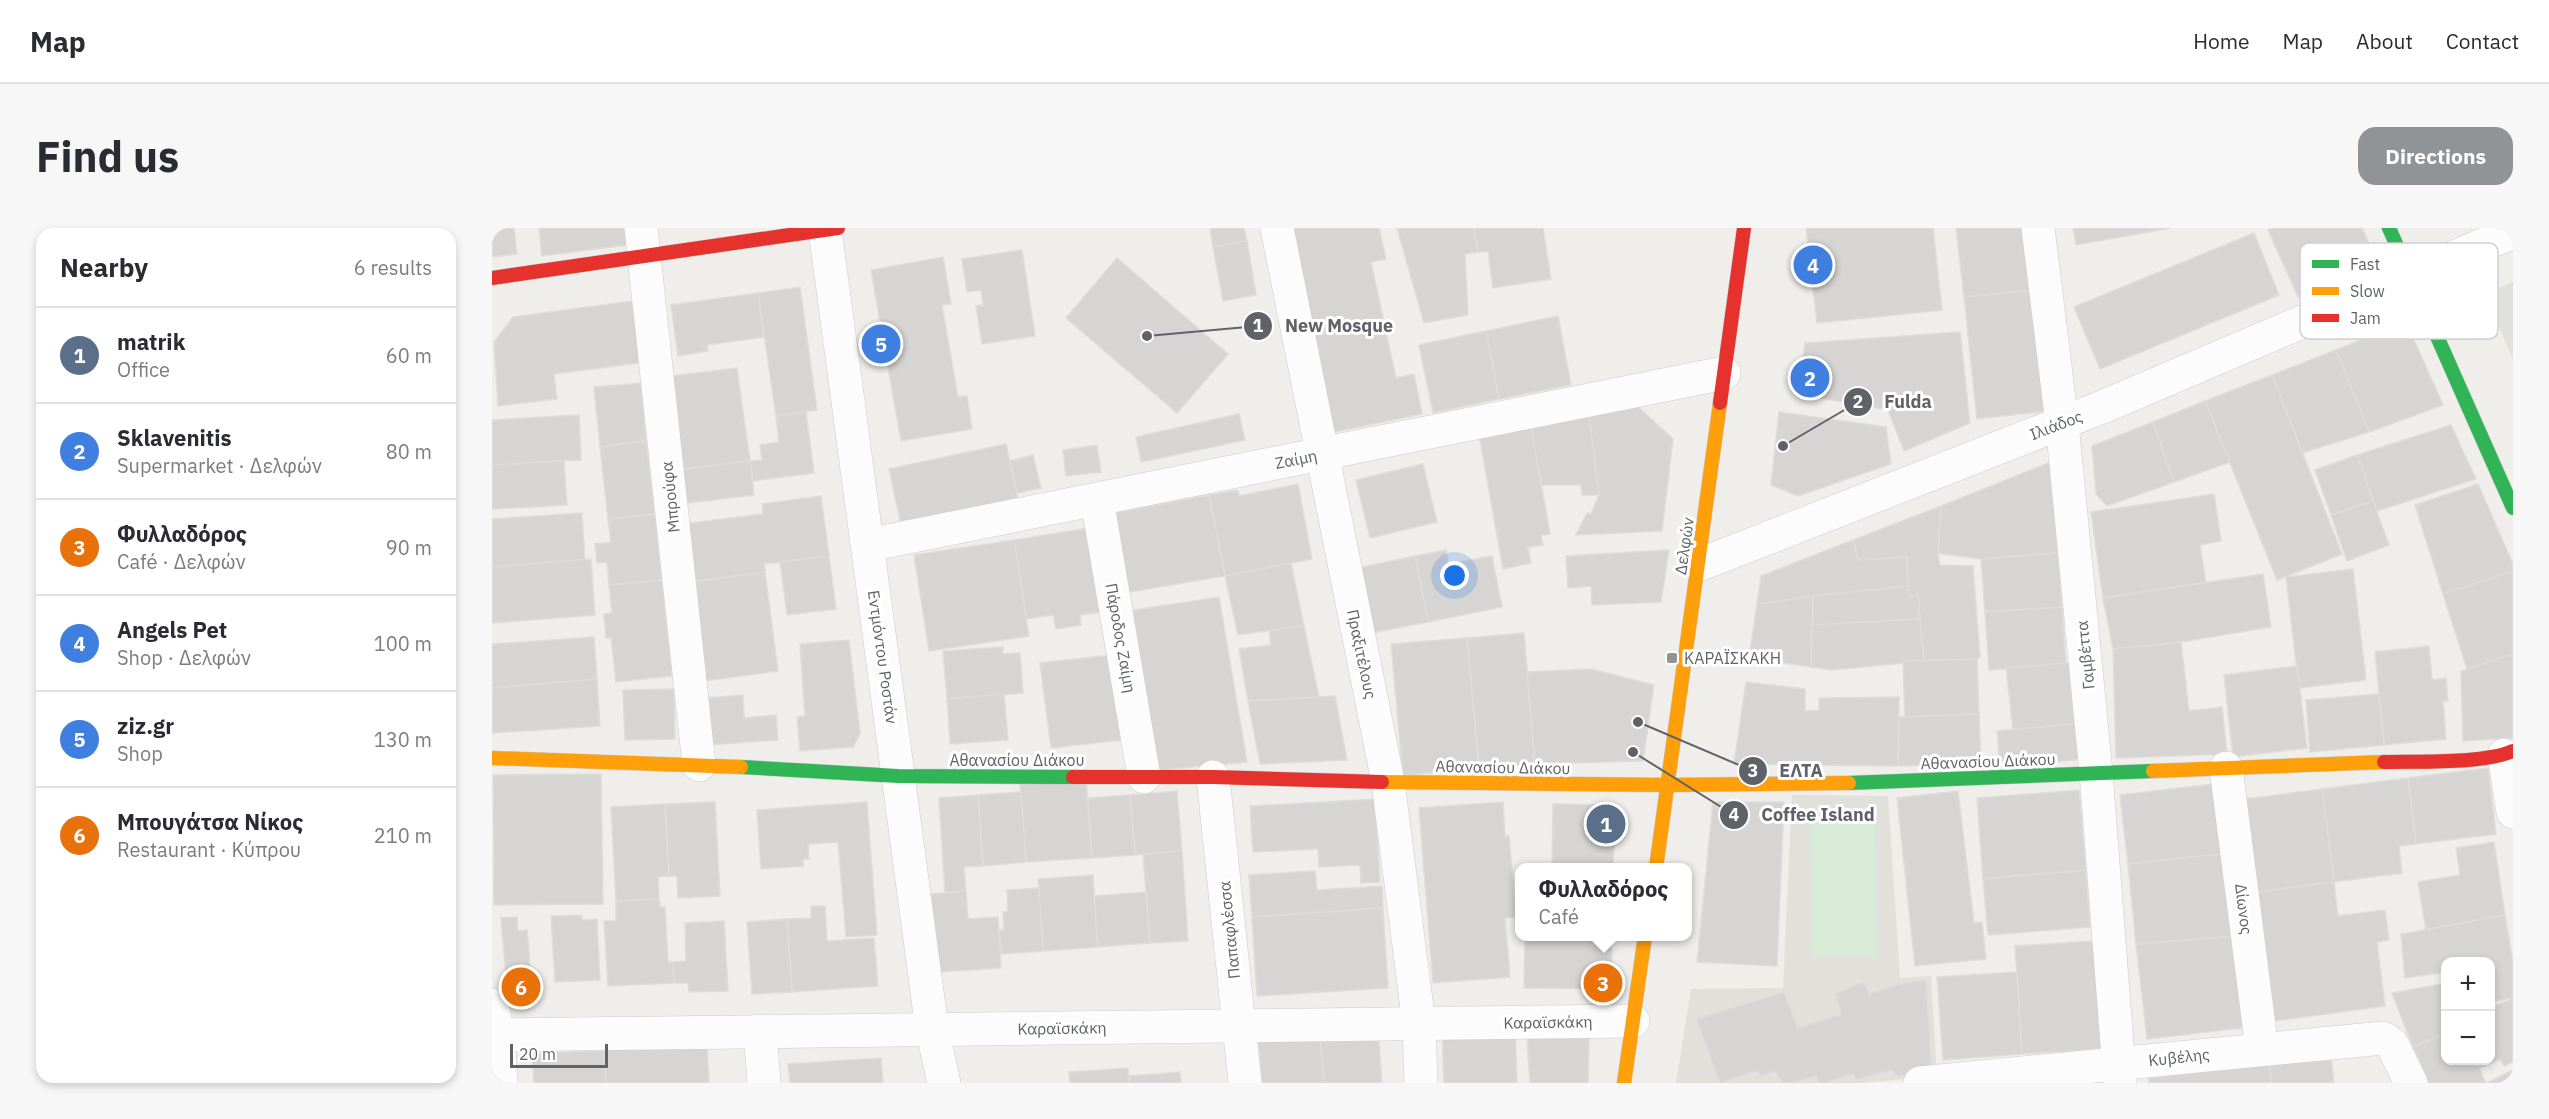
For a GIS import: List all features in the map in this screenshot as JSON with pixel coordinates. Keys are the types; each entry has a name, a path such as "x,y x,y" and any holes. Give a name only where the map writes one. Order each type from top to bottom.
{"street":[{"name":"Πραξιτέλους","path":"1277,228 1388,782 1419,1024 1421,1083"},
{"name":"Δελφών","path":"1657,863 1744,228"},
{"name":"Γαμβέττα","path":"2038,228 2062,423 2096,773 2120,1073"},
{"path":"2389,228 2395,243"},
{"path":"492,278 642,242 832,229"},
{"name":"Εντμόντου Ροστάν","path":"832,229 868,545 898,776 932,1029 944,1083"},
{"name":"Ιλιάδος","path":"2488,243 2513,232"},
{"name":"Μπρούφα","path":"642,242 699,765"},
{"name":"Ιλιάδος","path":"1698,565 2062,423 2300,323"},
{"path":"2438,339 2513,507"},
{"name":"Ζαίμη","path":"868,545 1724,373"},
{"name":"Πάροδος Ζαίμη","path":"1097,499 1144,777"},
{"path":"2508,753 2513,812"},
{"name":"Αθανασίου Διάκου","path":"492,758 699,765 898,776 1213,777 1388,782 1669,785 1852,783 2226,768 2508,753"},
{"name":"Δίωνος","path":"2226,768 2262,1049"},
{"name":"Παπαφλέσσα","path":"1213,777 1245,1083"},
{"path":"1624,1083 1644,941"},
{"name":"Καραϊσκάκη","path":"494,1025 760,1031 1633,1021"},
{"path":"494,1025 501,1083"},
{"path":"760,1031 765,1083"},
{"name":"Κυβέλης","path":"1920,1083 2120,1073 2262,1049 2383,1038 2392,1044 2411,1083"}],"shaded area":[{"path":"2513,282 2513,359 2498,324 2498,288"},
{"path":"1792,795 1888,796 1900,978 1931,976 1937,1076 1861,1083 1676,1083 1691,989 1783,988"}],"green space":[{"path":"1875,823 1877,955 1812,956 1810,824"}],"building":[{"path":"492,228 514,228 517,254 492,257"},
{"path":"539,228 632,228 634,244 542,256"},
{"path":"1210,228 1244,228 1247,241 1213,247"},
{"path":"1281,228 1379,228 1386,259 1371,262 1396,378 1414,374 1422,414 1320,435"},
{"path":"1397,228 1474,228 1478,252 1465,254 1468,315 1424,323"},
{"path":"1474,228 1543,228 1551,279 1493,288 1488,251 1478,252"},
{"path":"1806,228 1933,228 1942,310 1817,323"},
{"path":"1956,228 2026,228 2033,290 1964,297"},
{"path":"2073,228 2171,228 2076,245"},
{"path":"2274,228 2362,228 2369,243 2300,243 2300,296 2298,297 2268,230"},
{"path":"2254,233 2279,295 2100,369 2074,307"},
{"path":"1247,241 1256,295 1223,301 1213,247"},
{"path":"1022,250 1035,336 982,344 976,306 983,305 981,290 967,292 962,259"},
{"path":"943,257 951,304 942,305 958,397 967,396 972,429 901,441 871,270"},
{"path":"1117,258 1228,354 1177,413 1066,318"},
{"path":"800,287 817,410 776,416 758,293"},
{"path":"2033,290 2046,411 1977,419 1964,297"},
{"path":"758,293 764,337 707,345 708,351 678,356 671,305"},
{"path":"639,300 646,362 554,374 557,399 498,406 494,342 513,317"},
{"path":"1558,316 1571,385 1499,399 1486,331"},
{"path":"1486,331 1499,399 1433,413 1419,345"},
{"path":"1960,332 1970,423 1904,451 1888,410 1798,394 1805,343"},
{"path":"2364,339 2414,339 2443,405 2369,432 2336,350"},
{"path":"2336,350 2369,432 2302,453 2272,375"},
{"path":"737,368 750,461 676,470 664,377"},
{"path":"2272,375 2342,554 2277,580 2205,401"},
{"path":"641,383 646,441 600,447 594,387"},
{"path":"1632,401 1673,439 1662,531 1576,535 1587,513 1591,514 1599,495 1588,407"},
{"path":"2205,401 2230,462 2174,482 2153,422"},
{"path":"1588,407 1599,495 1582,495 1581,485 1541,485 1530,420"},
{"path":"806,412 814,473 753,481 750,461 762,460 760,445 779,442 776,416"},
{"path":"1779,412 1886,427 1891,464 1798,496 1771,485"},
{"path":"1239,414 1245,440 1141,462 1136,437"},
{"path":"579,415 581,460 492,465 492,420"},
{"path":"1530,420 1550,534 1541,535 1543,545 1528,547 1531,563 1503,569 1478,429"},
{"path":"2153,422 2174,482 2107,506 2096,494 2092,446"},
{"path":"2451,425 2476,479 2377,511 2357,455"},
{"path":"646,441 655,514 608,519 600,447"},
{"path":"1006,444 1018,500 901,525 889,469"},
{"path":"1097,445 1101,472 1066,476 1063,450"},
{"path":"1033,455 1041,488 1017,493 1010,461"},
{"path":"2357,455 2373,501 2331,515 2315,470"},
{"path":"564,461 567,505 492,509 492,465"},
{"path":"750,461 754,495 680,504 676,470"},
{"path":"2051,462 2058,553 1981,559 1938,553 1941,506"},
{"path":"1423,464 1437,522 1370,538 1356,480"},
{"path":"1298,484 1312,559 1225,576 1209,495 1238,490 1239,496"},
{"path":"2478,484 2513,564 2513,571 2443,594 2415,505"},
{"path":"2214,494 2221,541 2200,545 2206,583 2103,598 2091,512"},
{"path":"1209,495 1225,576 1124,593 1110,514"},
{"path":"821,496 829,556 764,564 765,572 691,582 683,524 763,514 762,504"},
{"path":"2373,501 2389,545 2347,561 2331,515"},
{"path":"1941,506 1938,553 1940,565 1973,566 1980,657 1977,659 1924,661 1918,595 1909,596 1907,557 1858,560 1853,540"},
{"path":"582,513 585,560 492,567 492,519"},
{"path":"655,514 662,580 609,585 607,562 597,563 595,544 611,542 608,519"},
{"path":"1094,527 1107,611 1080,615 1081,625 1056,629 1053,615 1026,619 1014,540"},
{"path":"1014,540 1029,636 929,651 914,555"},
{"path":"1853,540 1858,560 1907,557 1908,586 1757,604 1761,576"},
{"path":"1446,550 1448,564 1492,556 1502,607 1428,622 1415,556"},
{"path":"1669,550 1661,602 1592,605 1591,586 1568,588 1566,556"},
{"path":"2058,553 2062,607 1985,612 1981,559"},
{"path":"829,556 836,609 787,615 780,562"},
{"path":"1415,556 1428,622 1366,634 1353,569"},
{"path":"591,559 595,615 492,623 492,567"},
{"path":"1291,563 1304,626 1238,635 1225,576"},
{"path":"2353,569 2366,680 2299,688 2286,577"},
{"path":"2513,571 2513,654 2467,669 2443,594"},
{"path":"765,572 778,671 704,681 691,582"},
{"path":"2263,574 2271,627 2181,642 2113,649 2103,598"},
{"path":"662,580 672,676 616,682 611,637 606,638 604,614 612,613 609,585"},
{"path":"1908,586 1909,596 1918,595 1920,619 1812,625 1813,596"},
{"path":"1813,596 1811,667 1749,658 1757,604"},
{"path":"1219,597 1247,762 1148,771 1122,612"},
{"path":"2062,607 2066,664 1989,670 1985,612"},
{"path":"1920,619 1924,661 1832,670 1811,667 1812,625"},
{"path":"1304,626 1319,697 1248,701 1239,649 1271,645 1269,630"},
{"path":"1524,633 1535,764 1479,769 1467,638"},
{"path":"594,637 597,679 492,688 492,644"},
{"path":"1467,638 1479,769 1403,775 1391,644"},
{"path":"849,640 860,733 853,747 800,751 797,717 805,716 800,644"},
{"path":"2181,642 2189,711 2222,707 2227,754 2116,758 2113,649"},
{"path":"2429,646 2432,680 2446,678 2448,701 2443,701 2446,739 2384,745 2375,652"},
{"path":"1003,647 1003,654 1020,653 1023,693 947,699 943,651"},
{"path":"2513,654 2513,738 2463,741 2461,671"},
{"path":"1111,655 1121,740 1051,748 1040,663"},
{"path":"1977,659 1979,714 1905,717 1903,661"},
{"path":"2075,662 2081,723 2013,730 2006,668"},
{"path":"2297,666 2307,748 2233,757 2224,675"},
{"path":"1591,669 1654,685 1643,761 1535,764 1527,672"},
{"path":"597,679 600,726 492,733 492,688"},
{"path":"1746,682 1805,689 1805,711 1819,710 1819,698 1899,697 1898,766 1734,764"},
{"path":"674,689 675,739 625,740 623,690"},
{"path":"1004,694 1008,740 950,744 947,699"},
{"path":"2379,694 2384,745 2310,752 2306,700"},
{"path":"743,695 744,718 776,715 778,740 709,745 706,698"},
{"path":"1335,696 1347,760 1260,764 1248,701"},
{"path":"1979,714 1981,764 1898,766 1899,717"},
{"path":"2081,723 2085,759 2000,767 1997,731"},
{"path":"2488,768 2496,834 2416,844 2408,778"},
{"path":"601,774 603,904 494,905 493,775"},
{"path":"2408,778 2416,844 2399,846 2402,873 2334,882 2322,789"},
{"path":"1086,779 1092,858 1026,862 1020,784"},
{"path":"2222,783 2230,853 2128,864 2120,795"},
{"path":"2322,789 2334,882 2250,893 2238,800"},
{"path":"2079,790 2086,870 1983,879 1977,798"},
{"path":"1177,791 1182,851 1135,855 1130,795"},
{"path":"1958,791 1974,923 1982,922 1986,959 1915,966 1897,798"},
{"path":"1021,792 1026,862 983,866 978,795"},
{"path":"978,795 983,866 964,867 966,891 945,893 939,798"},
{"path":"1130,795 1135,855 1092,858 1088,798"},
{"path":"1375,799 1380,882 1361,883 1360,865 1319,867 1318,849 1253,852 1250,806"},
{"path":"715,802 720,896 678,898 677,876 669,876 665,804"},
{"path":"867,802 877,935 846,937 838,842 808,844 809,859 803,859 803,866 761,869 757,810"},
{"path":"1503,802 1505,836 1509,836 1515,905 1515,917 1505,918 1510,977 1433,983 1419,808"},
{"path":"1713,802 1784,802 1777,966 1697,962"},
{"path":"665,804 669,876 658,877 659,899 616,901 611,807"},
{"path":"1553,804 1615,805 1613,863 1552,863"},
{"path":"2494,842 2505,915 2426,930 2418,882 2460,875 2456,848"},
{"path":"1182,851 1188,941 1150,943 1143,854"},
{"path":"2230,853 2239,936 2136,944 2128,864"},
{"path":"2086,870 2090,927 1988,935 1983,879"},
{"path":"1315,871 1317,890 1382,886 1383,908 1252,917 1249,875"},
{"path":"1093,875 1098,947 1043,951 1038,879"},
{"path":"2334,882 2338,916 2385,910 2389,940 2377,942 2385,1006 2267,1022 2250,893"},
{"path":"1039,888 1043,951 1001,954 999,930 1004,930 1003,912 1008,911 1007,890"},
{"path":"966,891 968,919 998,917 1001,968 937,972 931,894"},
{"path":"1146,892 1150,943 1098,947 1094,896"},
{"path":"659,899 660,907 665,907 668,962 673,962 674,983 608,986 604,921 616,921 616,901"},
{"path":"811,906 825,906 827,941 874,938 878,986 792,992 787,919 811,918"},
{"path":"1383,908 1388,988 1257,996 1252,917"},
{"path":"582,915 582,920 597,919 600,980 555,982 551,916"},
{"path":"2505,915 2513,962 2513,998 2495,1001 2495,957 2441,957 2441,973 2405,978 2401,934"},
{"path":"517,917 518,931 527,930 533,999 508,1001 501,918"},
{"path":"787,919 792,992 752,994 747,922"},
{"path":"724,921 728,991 689,992 688,983 674,983 673,962 686,961 685,923"},
{"path":"2239,936 2249,1027 2147,1039 2136,944"},
{"path":"1525,941 1612,941 1611,989 1524,988"},
{"path":"2094,941 2101,1049 2022,1054 2015,946"},
{"path":"2017,972 2022,1054 1943,1060 1937,977"},
{"path":"1926,980 1932,1071 1897,1076 1891,1070 1856,1080 1853,1074 1824,1083 1820,1083 1816,1076 1793,1083 1782,1083 1775,1071 1762,1076 1755,1071 1720,1083 1696,1019 1784,992 1798,1028 1841,1014 1835,994 1864,982 1869,994 1900,984"},
{"path":"2441,984 2441,1035 2413,1047 2392,993"},
{"path":"2513,999 2513,1062 2504,1066 2500,1059 2495,1061 2495,1005"},
{"path":"1515,1026 1517,1083 1444,1083 1442,1029"},
{"path":"1378,1030 1382,1083 1324,1083 1320,1035"},
{"path":"1320,1035 1324,1083 1262,1083 1258,1040"},
{"path":"2441,1035 2441,1065 2477,1065 2486,1083 2429,1083 2413,1047"},
{"path":"1527,1037 1589,1038 1588,1083 1530,1083"},
{"path":"707,1046 709,1083 606,1083 604,1050"},
{"path":"604,1050 606,1083 534,1083 532,1054"},
{"path":"881,1058 883,1083 790,1083 788,1064"},
{"path":"2331,1058 2334,1083 2272,1083 2269,1065"},
{"path":"2269,1065 2272,1083 2149,1083 2149,1078"},
{"path":"1128,1068 1129,1083 1070,1083 1069,1072"},
{"path":"2513,1070 2513,1083 2487,1083"},
{"path":"1180,1072 1181,1083 1129,1083 1129,1076"}],"traffic: fast":[{"path":"2389,228 2396,243"},
{"path":"2438,339 2513,508"},
{"path":"741,767 898,776 1073,777"},
{"path":"1849,783 2153,771"}],"traffic: slow":[{"path":"1657,863 1720,403"},
{"path":"492,758 741,767"},
{"path":"2153,771 2384,762"},
{"path":"1382,782 1669,785 1849,783"},
{"path":"1624,1083 1644,941"}],"traffic: jam":[{"path":"492,278 838,228"},
{"path":"1720,403 1744,228"},
{"path":"2384,762 2468,760 2513,751"},
{"path":"1073,777 1213,777 1382,782"}],"place":[{"name":"Angels Pet","path":"1813,265"},
{"name":"New Mosque","path":"1147,336"},
{"name":"ziz.gr","path":"881,344"},
{"name":"Sklavenitis","path":"1810,378"},
{"name":"Fulda","path":"1783,446"},
{"name":"ΚΑΡΑΪΣΚΑΚΗ","path":"1672,658"},
{"name":"ΕΛΤΑ","path":"1638,722"},
{"name":"Coffee Island","path":"1633,752"},
{"name":"matrik","path":"1606,824"},
{"name":"Φυλλαδόρος","path":"1603,983"},
{"name":"Μπουγάτσα Νίκος","path":"521,987"}]}
